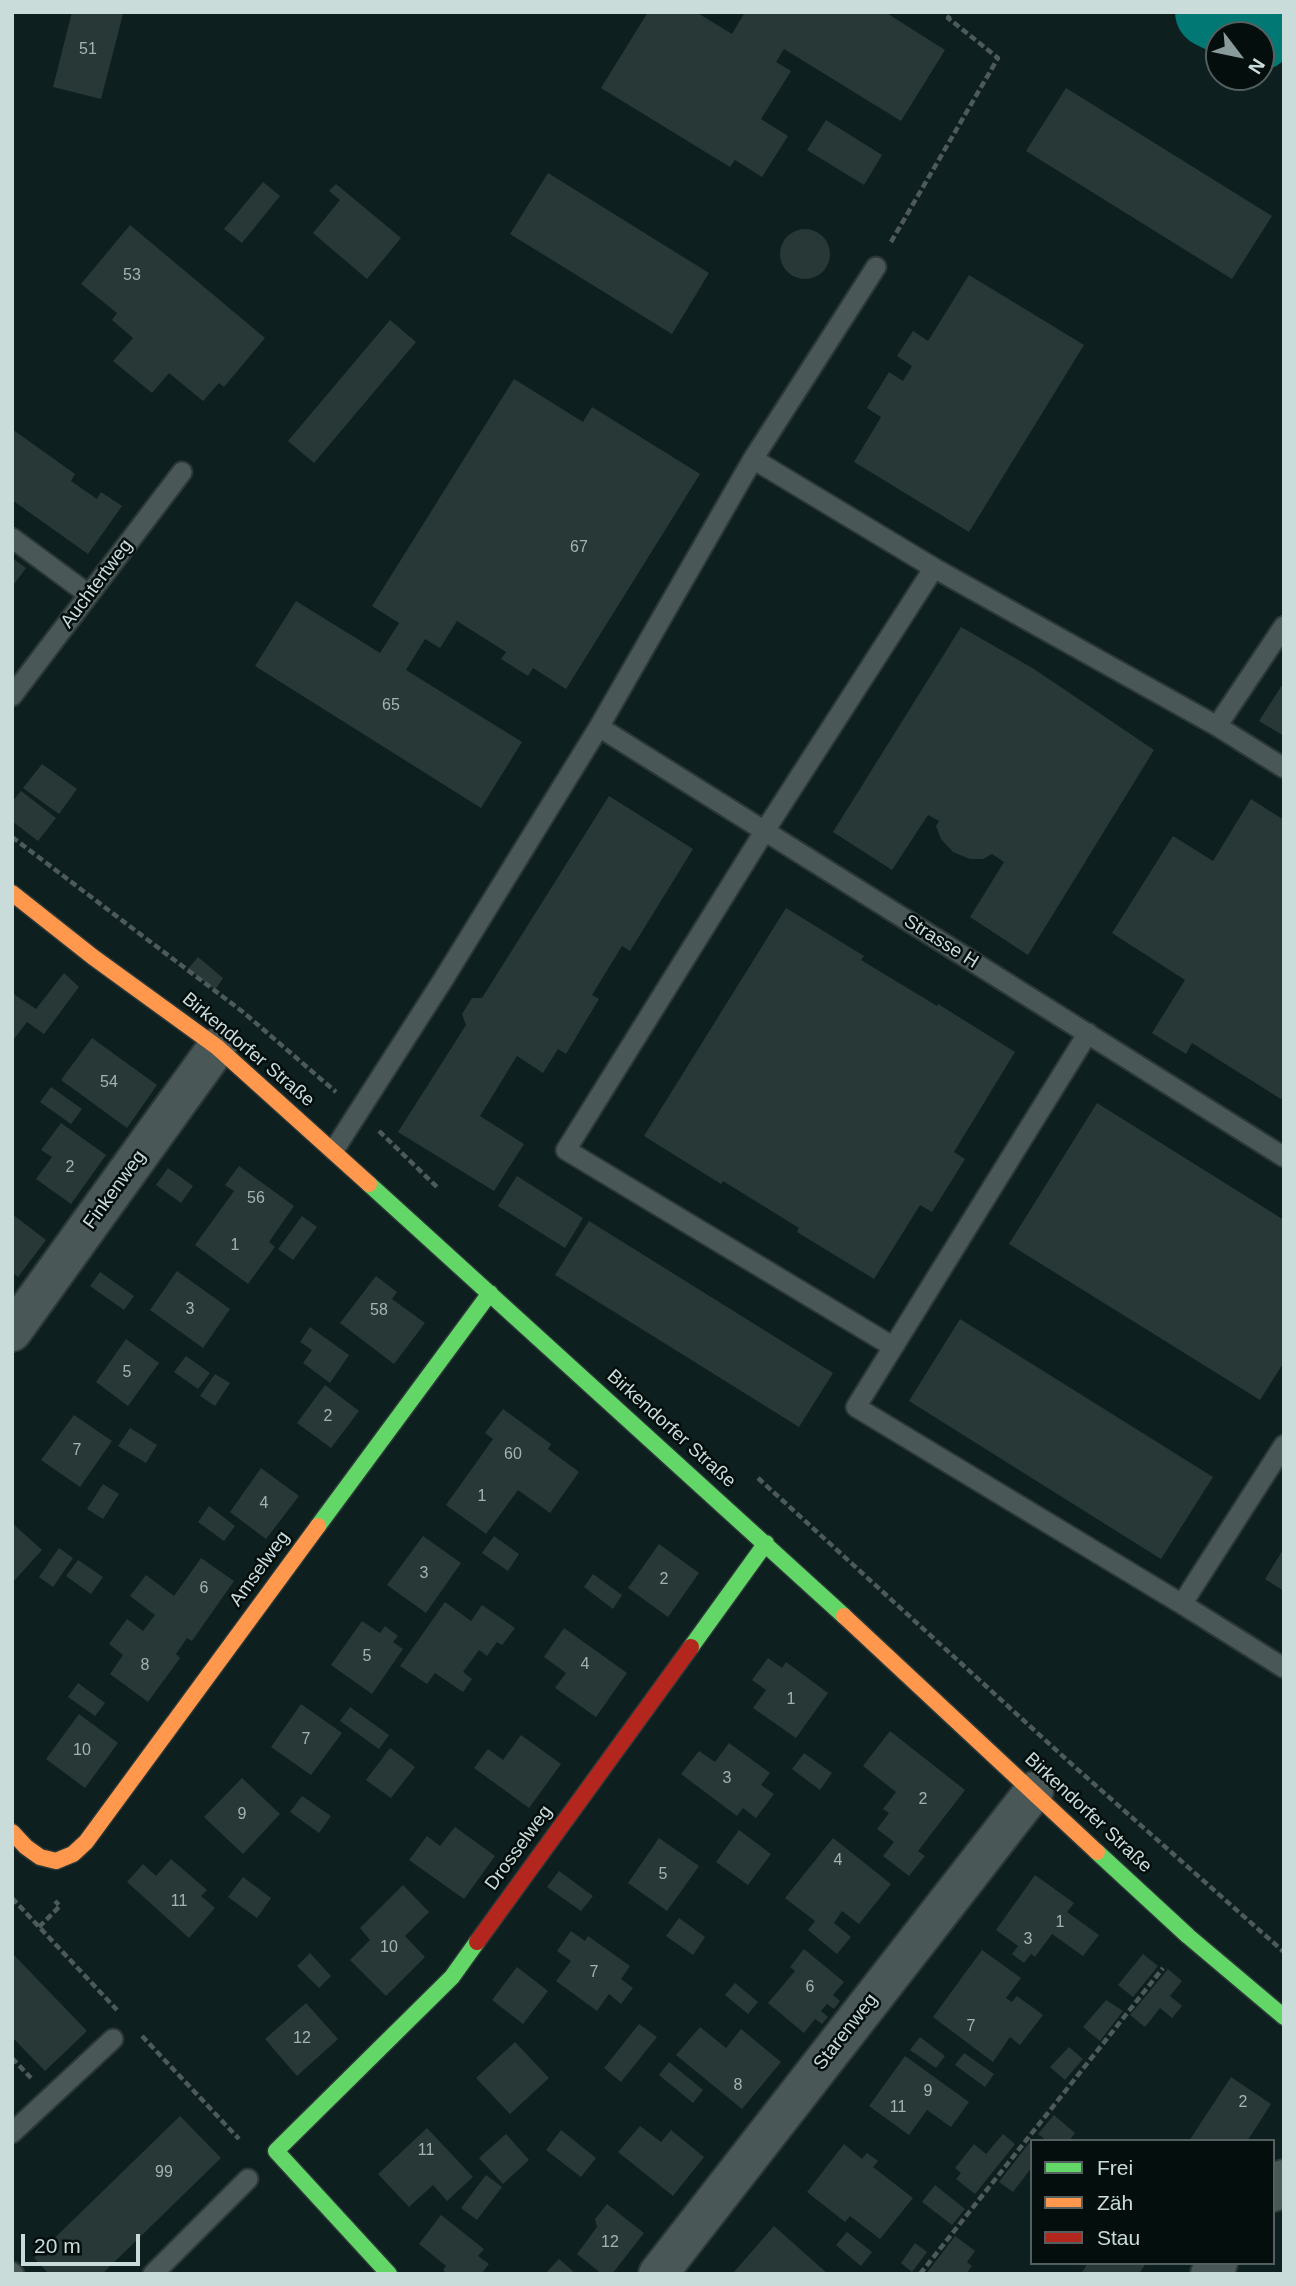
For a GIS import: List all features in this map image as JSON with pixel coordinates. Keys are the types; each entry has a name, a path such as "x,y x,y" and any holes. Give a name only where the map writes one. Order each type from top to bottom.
{"street":[{"name":"Birkendorfer Straße","path":"12,893 93,957 218,1047 766,1543 1188,1936 1284,2017"},
{"name":"Finkenweg","path":"12,1332 218,1047"},
{"name":"Amselweg","path":"12,1832 40,1857 56,1861 73,1854 86,1842 490,1293"},
{"name":"Drosselweg","path":"389,2274 276,2151 452,1977 766,1543"},
{"name":"Starenweg","path":"658,2274 1034,1791"}],"lane":[{"path":"334,1150 450,969 599,727 753,459 876,267"},
{"path":"753,459 933,568 1217,726 1284,768"},
{"name":"Auchtertweg","path":"12,696 182,472"},
{"path":"12,538 88,594"},
{"path":"892,1346 566,1150 764,832 933,568"},
{"path":"1217,726 1284,626"},
{"name":"Strasse H","path":"599,727 1284,1157"},
{"path":"1088,1033 856,1407 1284,1668"},
{"path":"1182,1604 1284,1445"},
{"path":"12,2133 113,2039"},
{"path":"153,2274 248,2179"}],"path":[{"path":"876,267 998,58 948,18 952,12"},
{"path":"12,1898 120,2013"},
{"path":"920,2274 1188,1936"},
{"path":"139,2033 243,2143"}],"building":[{"path":"72,12 123,14 101,99 53,87"},
{"path":"648,12 696,12 732,34 745,12 885,12 945,50 901,121 784,49 776,62 791,71 761,119 788,136 762,177 735,160 730,167 601,88"},
{"path":"1066,88 1272,216 1232,279 1026,151"},
{"path":"826,120 882,155 864,185 807,150"},
{"path":"548,173 709,273 672,334 510,234"},
{"path":"263,182 280,196 242,243 224,229"},
{"path":"336,184 401,238 367,279 313,233 340,200 329,191"},
{"path":"130,225 265,338 224,387 219,383 203,401 169,373 152,393 113,361 133,338 112,320 117,313 81,284"},
{"path":"805,229 823,236 830,254 823,272 805,279 787,272 780,254 787,236"},
{"path":"969,275 1084,345 969,532 854,462 881,417 867,408 889,372 903,381 912,366 897,356 913,331 928,341"},
{"path":"390,320 416,342 314,463 288,441"},
{"path":"514,379 583,422 592,407 700,474 566,689 533,668 528,676 501,659 506,652 457,621 440,648 425,639 406,670 522,742 481,808 255,666 296,601 380,653 399,623 372,606"},
{"path":"12,429 75,474 71,481 97,499 101,492 122,506 88,554 12,500"},
{"path":"12,558 26,568 12,587"},
{"path":"961,627 1034,669 1154,750 1028,955 970,917 1004,862 992,854 983,859 970,859 953,852 941,839 936,826 939,821 928,815 892,870 833,832"},
{"path":"1284,682 1284,736 1259,721"},
{"path":"42,764 77,789 59,814 23,788"},
{"path":"21,791 56,818 38,841 12,821 12,802"},
{"path":"609,796 693,849 630,951 622,946 592,995 599,999 566,1054 558,1049 543,1073 517,1056 480,1116 524,1144 494,1191 398,1132 466,1025 462,1014 472,998 482,998"},
{"path":"1251,799 1284,820 1284,1101 1192,1043 1186,1054 1152,1033 1185,980 1112,933 1173,836 1213,861"},
{"path":"786,908 864,956 861,960 1015,1052 954,1152 965,1159 932,1212 920,1205 874,1279 797,1232 799,1228 644,1136"},
{"path":"198,957 223,978 215,990 188,969"},
{"path":"64,973 79,987 44,1034 27,1022 14,1039 12,993 36,1009"},
{"path":"92,1038 157,1085 127,1128 61,1080"},
{"path":"51,1087 82,1109 71,1124 40,1102"},
{"path":"1097,1103 1284,1220 1284,1362 1260,1400 1009,1244"},
{"path":"61,1123 106,1155 71,1204 36,1179 52,1157 41,1150"},
{"path":"239,1166 294,1206 269,1242 275,1247 248,1284 195,1245 234,1191 225,1185"},
{"path":"168,1168 193,1186 181,1203 156,1185"},
{"path":"517,1176 583,1218 565,1248 498,1206"},
{"path":"12,1214 46,1240 18,1277 12,1272"},
{"path":"302,1216 317,1227 293,1260 278,1249"},
{"path":"589,1221 833,1373 799,1427 555,1275"},
{"path":"177,1271 230,1309 203,1348 150,1310"},
{"path":"100,1272 134,1296 124,1310 90,1286"},
{"path":"376,1276 397,1292 392,1299 425,1323 394,1364 340,1323"},
{"path":"960,1319 1213,1477 1161,1559 909,1401"},
{"path":"310,1327 349,1355 330,1383 303,1363 312,1350 300,1342"},
{"path":"126,1339 159,1363 128,1406 96,1382"},
{"path":"186,1356 210,1373 198,1389 174,1372"},
{"path":"215,1374 230,1383 215,1406 200,1396"},
{"path":"325,1385 359,1411 331,1448 297,1423"},
{"path":"503,1409 551,1444 548,1449 579,1472 550,1513 518,1490 486,1534 446,1505 493,1439 485,1433"},
{"path":"74,1415 112,1441 80,1487 41,1460"},
{"path":"130,1428 157,1445 146,1463 118,1446"},
{"path":"261,1468 299,1496 266,1539 230,1512"},
{"path":"103,1484 119,1494 103,1519 87,1509"},
{"path":"209,1506 235,1526 224,1541 198,1522"},
{"path":"12,1523 42,1550 12,1583"},
{"path":"423,1536 461,1563 426,1613 387,1585"},
{"path":"494,1536 519,1554 508,1571 482,1553"},
{"path":"659,1544 699,1573 668,1617 628,1588"},
{"path":"59,1548 73,1558 53,1587 39,1577"},
{"path":"1284,1548 1284,1591 1265,1579"},
{"path":"201,1558 234,1581 192,1641 187,1638 176,1654 180,1658 148,1702 110,1674 123,1655 109,1644 127,1619 143,1631 155,1615 130,1596 146,1575 174,1596"},
{"path":"78,1560 103,1577 91,1594 66,1576"},
{"path":"593,1574 622,1595 613,1609 584,1587"},
{"path":"445,1602 471,1621 482,1605 515,1628 502,1645 497,1642 487,1656 479,1650 463,1672 472,1679 463,1692 435,1673 427,1684 400,1666"},
{"path":"362,1621 380,1633 385,1626 398,1636 393,1642 403,1649 372,1694 331,1665"},
{"path":"564,1628 627,1673 596,1717 555,1688 566,1673 544,1657"},
{"path":"768,1658 782,1668 786,1662 828,1693 796,1738 753,1708 766,1690 752,1680"},
{"path":"78,1683 105,1703 95,1716 68,1697"},
{"path":"301,1704 342,1733 311,1775 271,1747"},
{"path":"350,1707 389,1735 379,1749 340,1721"},
{"path":"79,1714 118,1743 85,1788 46,1759"},
{"path":"890,1731 965,1790 918,1851 925,1856 909,1876 883,1856 894,1842 877,1829 889,1813 883,1809 896,1792 863,1766"},
{"path":"521,1735 561,1764 529,1808 474,1768 488,1749 503,1760"},
{"path":"729,1743 770,1773 761,1785 774,1794 756,1818 743,1808 737,1816 681,1774 699,1751 715,1762"},
{"path":"390,1748 415,1767 391,1798 366,1780"},
{"path":"804,1753 832,1773 820,1790 792,1769"},
{"path":"242,1778 280,1814 243,1854 204,1817"},
{"path":"302,1796 331,1816 319,1833 290,1812"},
{"path":"455,1827 495,1856 464,1899 409,1860 427,1836 440,1846"},
{"path":"739,1830 771,1854 748,1885 716,1862"},
{"path":"659,1838 699,1866 667,1911 628,1883"},
{"path":"833,1838 891,1884 859,1924 842,1911 834,1923 851,1937 837,1954 808,1930 815,1921 785,1898"},
{"path":"171,1859 207,1890 201,1896 215,1908 189,1938 127,1882 143,1864 156,1876"},
{"path":"559,1871 593,1896 581,1911 547,1887"},
{"path":"1035,1875 1074,1903 1067,1912 1099,1935 1083,1956 1052,1934 1035,1957 1031,1954 1024,1963 1012,1954 1018,1946 996,1930"},
{"path":"243,1877 271,1898 257,1918 228,1897"},
{"path":"403,1885 429,1912 405,1936 425,1957 386,1996 350,1960 370,1940 360,1928"},
{"path":"679,1918 705,1937 693,1955 666,1936"},
{"path":"571,1931 585,1941 588,1936 630,1966 621,1979 633,1988 621,2004 609,1994 597,2011 556,1981 571,1961 557,1951"},
{"path":"804,1949 844,1982 833,1995 840,2001 834,2009 827,2004 821,2011 828,2017 822,2024 815,2019 804,2033 768,2003 795,1971 790,1967"},
{"path":"982,1950 1021,1978 1006,1998 1012,2002 1017,1996 1043,2015 1020,2045 1010,2037 993,2062 933,2017"},
{"path":"12,1953 87,2031 45,2071 12,2037"},
{"path":"310,1953 331,1976 319,1988 297,1966"},
{"path":"1143,1954 1158,1966 1133,1997 1118,1985"},
{"path":"517,1967 548,1991 523,2024 492,2000"},
{"path":"1168,1969 1182,1981 1170,1996 1182,2006 1172,2018 1160,2008 1145,2027 1130,2015"},
{"path":"735,1983 758,2002 748,2014 725,1995"},
{"path":"1106,2000 1123,2011 1100,2041 1083,2027"},
{"path":"306,2003 338,2039 297,2076 265,2039"},
{"path":"639,2024 657,2037 621,2082 604,2068"},
{"path":"700,2027 726,2048 741,2029 781,2062 742,2109 676,2055"},
{"path":"920,2037 945,2056 936,2068 910,2050"},
{"path":"515,2042 549,2078 510,2114 476,2078"},
{"path":"1069,2047 1083,2059 1065,2080 1050,2067"},
{"path":"964,2053 994,2074 985,2087 955,2065"},
{"path":"905,2056 969,2102 951,2127 927,2110 909,2135 869,2106"},
{"path":"669,2062 703,2090 693,2103 659,2075"},
{"path":"1231,2077 1271,2104 1248,2139 1190,2139"},
{"path":"1054,2115 1075,2133 1070,2139 1044,2139 1038,2134"},
{"path":"180,2116 221,2158 102,2274 49,2274 34,2258"},
{"path":"640,2126 661,2142 671,2130 704,2157 673,2196 618,2152"},
{"path":"427,2128 473,2177 447,2201 433,2185 409,2207 378,2174"},
{"path":"561,2130 596,2158 581,2177 546,2150"},
{"path":"506,2134 529,2160 503,2184 479,2158"},
{"path":"1003,2134 1015,2144 975,2194 956,2179 961,2173 955,2168 974,2144 986,2154"},
{"path":"844,2144 862,2159 867,2153 878,2161 873,2167 913,2198 880,2239 850,2216 845,2222 807,2192"},
{"path":"1030,2144 1030,2170 1013,2192 999,2182"},
{"path":"486,2175 502,2187 477,2220 461,2208"},
{"path":"935,2185 965,2209 952,2225 922,2202"},
{"path":"607,2204 644,2233 612,2274 602,2274 577,2254 597,2227 595,2219"},
{"path":"441,2215 484,2249 478,2256 489,2264 481,2274 447,2274 443,2270 446,2266 419,2244"},
{"path":"774,2226 828,2274 736,2274 734,2272"},
{"path":"847,2232 872,2252 861,2266 836,2245"},
{"path":"955,2236 975,2251 967,2262 972,2266 966,2274 926,2274"},
{"path":"915,2243 927,2252 912,2272 901,2263"},
{"path":"559,2259 576,2274 545,2274"},
{"path":"1087,2265 1145,2265 1139,2274 1081,2274"}],"waterway":[{"path":"1211,12 1229,21"}],"traffic: fast":[{"path":"369,1184 844,1616"},
{"path":"318,1526 490,1293"},
{"path":"691,1647 766,1543"},
{"path":"1097,1852 1188,1936 1284,2017"},
{"path":"389,2274 276,2151 452,1977 477,1942"}],"traffic: slow":[{"path":"12,893 93,957 217,1047 369,1184"},
{"path":"12,1832 40,1857 56,1861 73,1854 86,1842 318,1526"},
{"path":"844,1616 1097,1852"}],"traffic: jam":[{"path":"477,1942 691,1647"}]}
